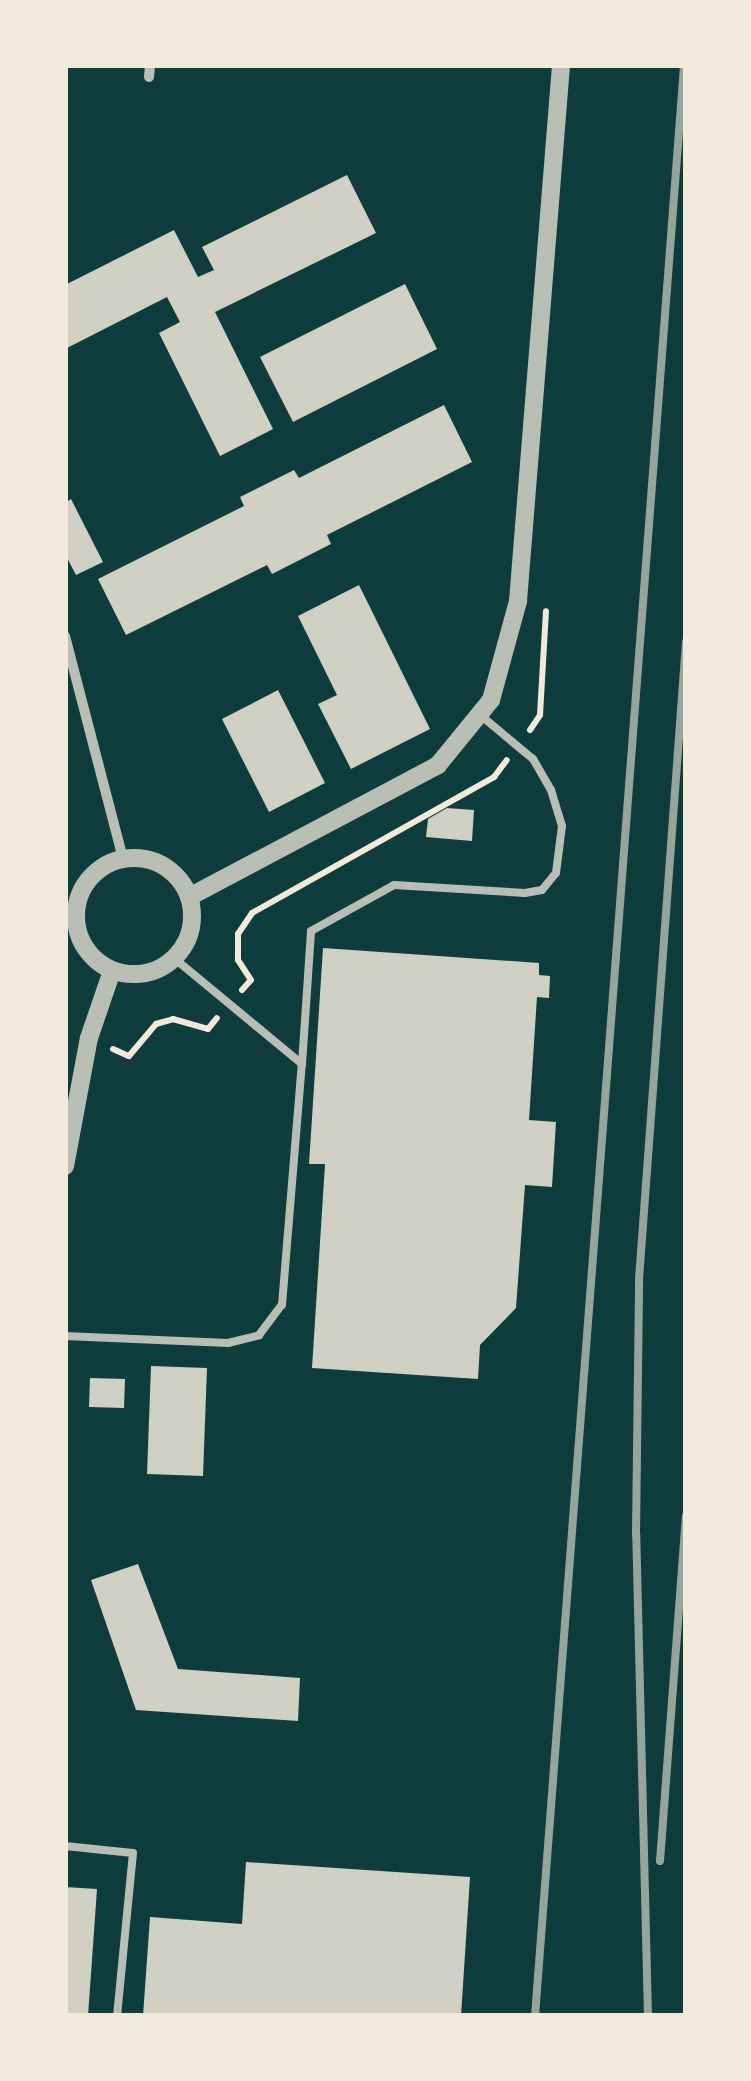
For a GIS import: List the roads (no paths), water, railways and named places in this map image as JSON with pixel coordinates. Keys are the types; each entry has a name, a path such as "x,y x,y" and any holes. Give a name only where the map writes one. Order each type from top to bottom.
{"street":[{"path":"189,897 438,765 491,700 518,601 561,65"},
{"path":"65,636 123,858"},
{"path":"123,858 163,865 189,897 192,919 175,959 145,973 112,971 91,958 78,936 75,911 82,886 99,868 123,858"},
{"path":"65,1166 89,1038 112,971"}],"lane":[{"path":"65,1336 228,1344 260,1335 282,1305 311,931 394,885 525,893 542,890 556,874 562,826 552,790 518,746 479,714"},
{"path":"175,959 302,1064"},
{"path":"65,1846 133,1853 117,2016"}],"railway":[{"path":"535,2016 684,65"},
{"path":"648,2016 636,1534 639,1279 686,642"},
{"path":"660,1861 686,1516"}]}
